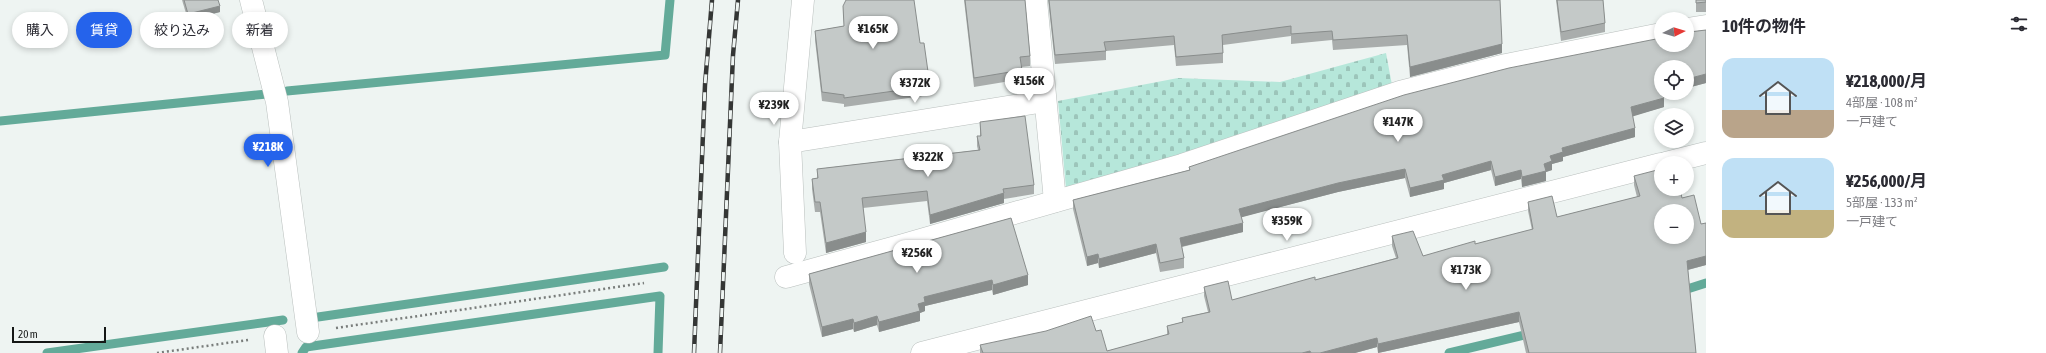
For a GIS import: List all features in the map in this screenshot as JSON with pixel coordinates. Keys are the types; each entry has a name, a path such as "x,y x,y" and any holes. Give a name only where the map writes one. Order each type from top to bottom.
{"street":[{"path":"251,0 277,102 308,332"},
{"path":"795,253 790,142 803,0"},
{"path":"1036,0 1055,201"},
{"path":"1694,28 1706,26"},
{"path":"786,277 1182,165 1400,92 1506,65 1654,35"},
{"path":"790,142 1046,101"},
{"path":"1694,156 1706,153"},
{"path":"922,353 1654,166"}],"path":[{"path":"308,332 644,283"},
{"path":"157,353 276,344"}],"green space":[{"path":"1386,53 1392,85 1200,149 1066,188 1058,101 1178,78 1280,82"}],"building":[{"path":"184,0 218,0 220,6 196,12 187,12"},
{"path":"846,0 914,0 920,43 924,43 930,86 844,98 844,95 822,92 815,31 844,26 843,6"},
{"path":"965,0 1025,0 1030,56 1020,57 1022,70 974,78"},
{"path":"1049,0 1500,0 1502,44 1410,67 1407,35 1333,40 1332,31 1291,34 1291,26 1222,35 1223,53 1176,57 1174,36 1104,42 1106,51 1055,55"},
{"path":"1557,0 1603,0 1605,23 1561,32"},
{"path":"1696,0 1706,0 1706,2 1696,3"},
{"path":"1706,30 1706,74 1694,77 1694,60 1654,60 1654,100 1657,100 1631,107 1635,128 1562,148 1563,152 1550,156 1552,161 1544,164 1546,171 1522,177 1521,170 1495,177 1491,161 1442,175 1444,180 1410,188 1405,169 1338,183 1239,209 1243,223 1180,238 1184,258 1160,263 1156,244 1099,259 1098,254 1087,257 1073,200 1190,170 1189,167 1404,95 1509,68 1654,39 1654,52 1694,52 1694,31"},
{"path":"1025,116 1034,185 1003,189 1004,193 930,215 927,191 862,198 866,232 826,243 820,202 815,202 812,179 818,178 817,169 980,150 977,136 981,136 980,122"},
{"path":"1654,171 1654,196 1682,196 1682,198 1694,195 1701,224 1706,223 1706,256 1687,261 1696,353 1529,353 1519,312 1378,344 1377,338 1320,353 1311,353 1310,351 1302,353 983,353 980,345 1046,331 1091,316 1096,331 1101,330 1107,351 1169,334 1167,326 1183,322 1182,318 1210,312 1204,287 1228,281 1232,300 1315,277 1315,280 1398,258 1392,236 1413,231 1423,256 1475,241 1475,244 1533,229 1528,202 1552,196 1557,217 1640,196 1634,176"},
{"path":"1011,218 1028,275 993,285 992,280 924,297 925,302 918,304 920,311 879,322 877,316 854,323 853,319 822,327 809,274"}],"waterway":[{"path":"287,91 665,55 670,0"},
{"path":"0,121 267,94"},
{"path":"318,317 664,267"},
{"path":"1678,292 1706,283"},
{"path":"302,353 306,347 660,296 658,353"},
{"path":"47,353 283,320"},
{"path":"1449,353 1533,333"}],"railway":[{"path":"694,353 705,85 712,0"},
{"path":"720,353 733,55 738,0"}]}
